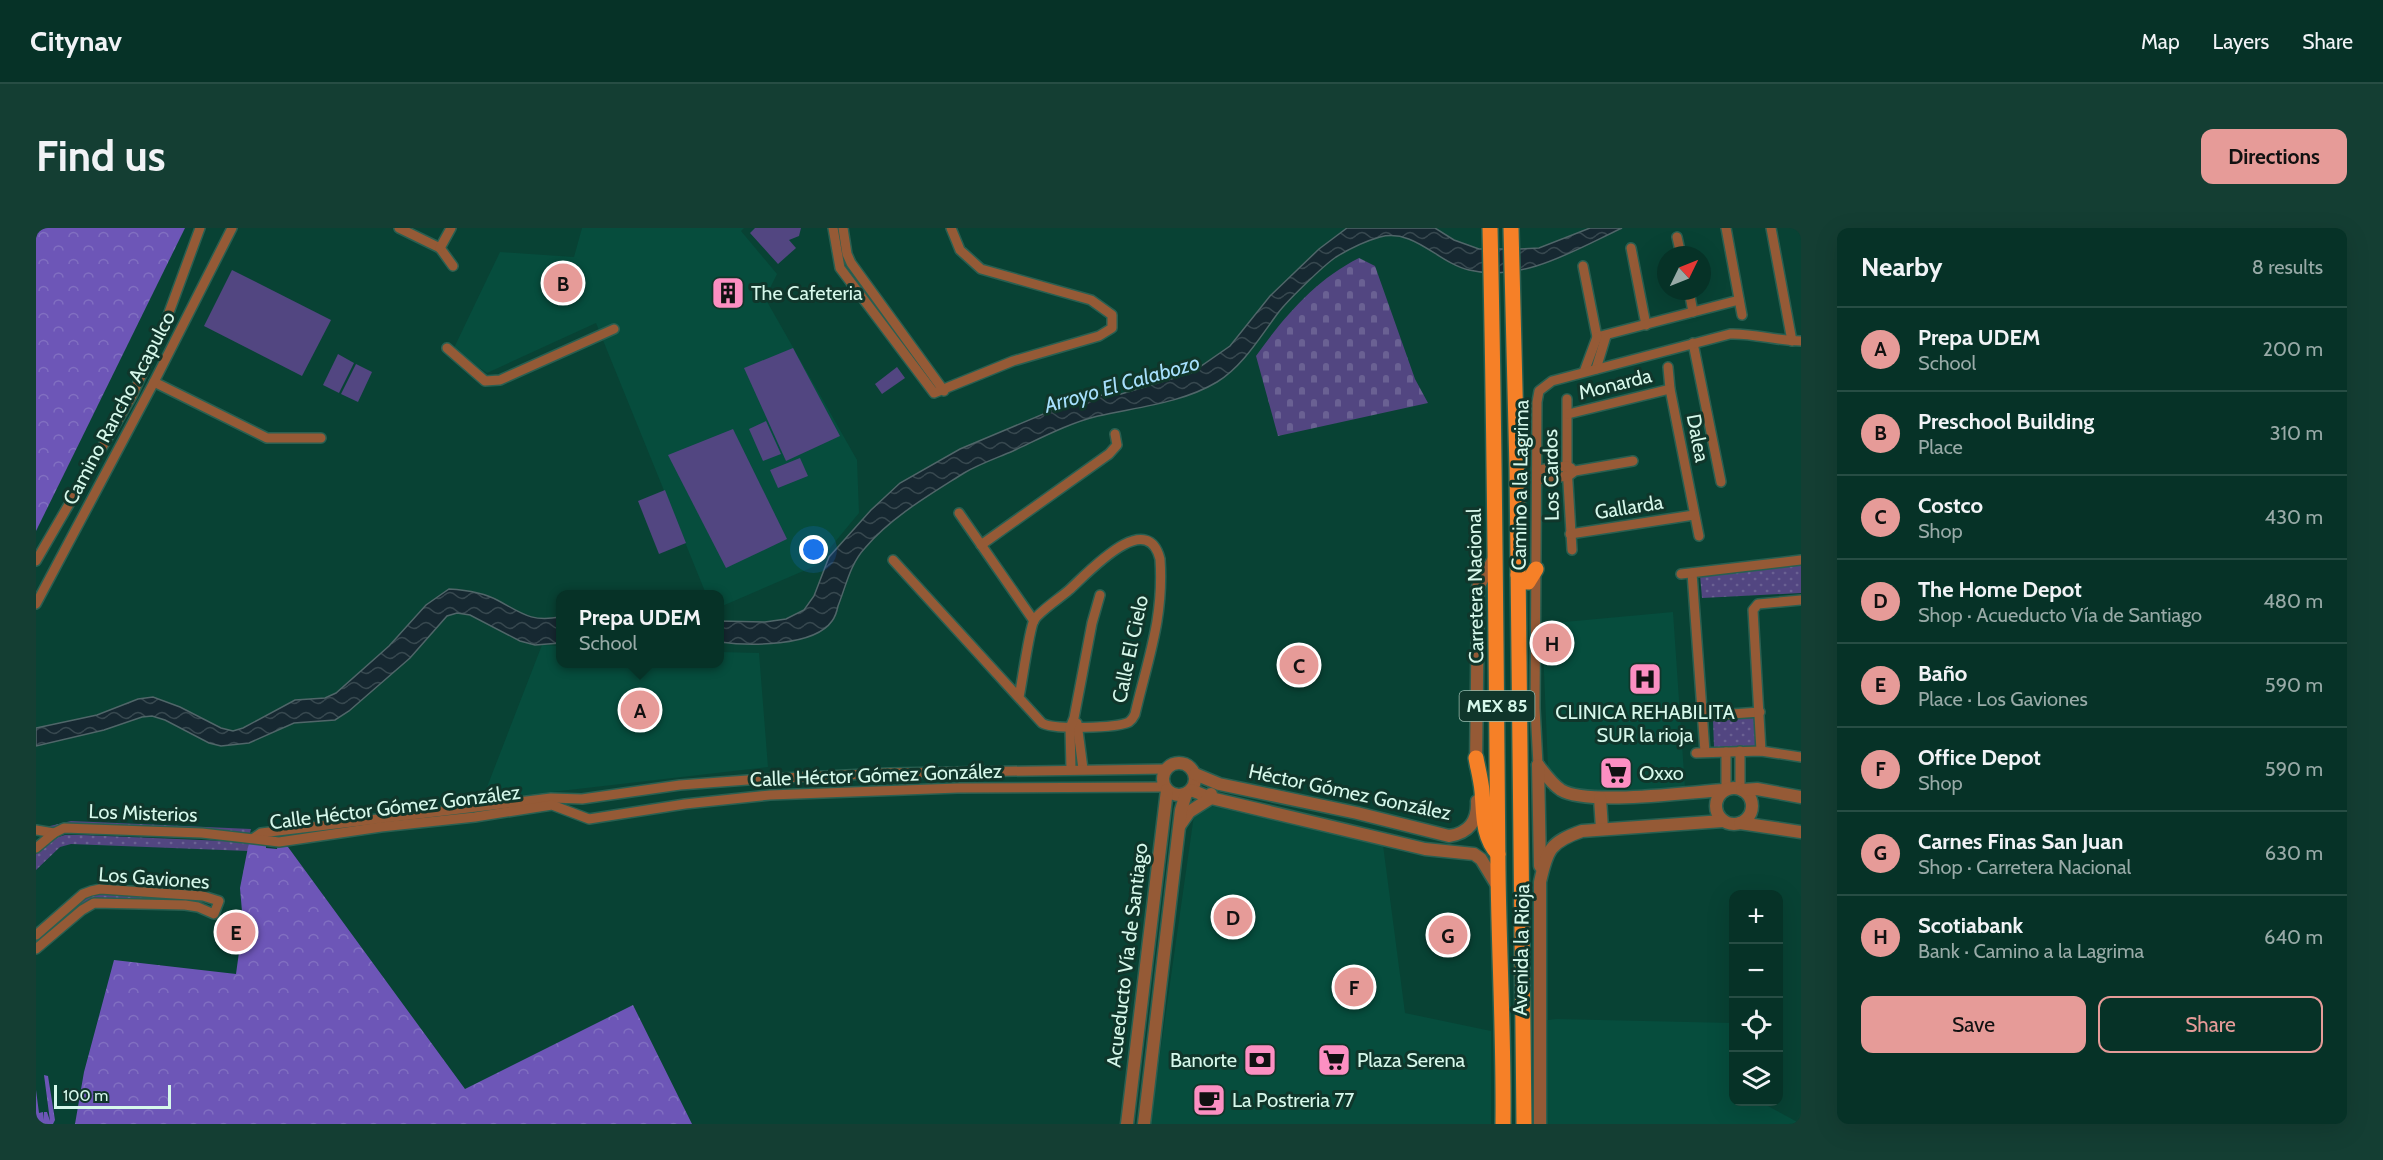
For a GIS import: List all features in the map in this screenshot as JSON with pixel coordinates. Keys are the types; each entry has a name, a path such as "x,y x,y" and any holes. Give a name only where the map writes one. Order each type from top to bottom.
{"highway":[{"name":"MEX 85","path":"1511,233 1518,575 1524,1124"},
{"name":"Carretera Nacional","path":"1490,235 1498,888 1504,1061 1503,1124"},
{"path":"1518,575 1522,581 1528,582 1536,569"},
{"path":"1476,758 1482,788 1486,833 1490,845 1498,854"},
{"path":"1493,1124 1504,1061"}],"street":[{"path":"36,561 132,396 164,326 200,228"},
{"name":"Camino Rancho Acapulco","path":"36,604 154,382 232,228"},
{"path":"399,228 440,248 453,266"},
{"path":"440,248 451,228"},
{"path":"833,228 840,268 934,393 944,391 1013,361 1107,333 1112,328 1113,321 1106,309 1091,300 981,269 960,250 951,228"},
{"path":"843,228 847,254 851,263 944,391"},
{"path":"1726,228 1743,315"},
{"path":"1772,228 1797,341"},
{"path":"1677,237 1679,246"},
{"path":"1632,248 1646,325"},
{"path":"840,268 851,263"},
{"path":"1584,266 1601,336 1596,369"},
{"path":"1691,300 1693,312"},
{"path":"1601,336 1739,300"},
{"path":"885,327 893,321"},
{"path":"447,348 485,381 501,380 614,329"},
{"name":"Camino a la Lagrima","path":"1539,765 1535,708 1537,402 1539,391 1552,381 1730,334 1743,333 1797,341"},
{"path":"1584,372 1601,336"},
{"path":"1693,343 1721,482"},
{"name":"Dalea","path":"1668,367 1670,389 1699,536"},
{"path":"154,382 267,438 321,438"},
{"name":"Monarda","path":"1569,414 1670,389"},
{"name":"Los Cardos","path":"1567,399 1572,550"},
{"path":"981,545 1109,454 1117,445 1115,434"},
{"path":"1537,475 1633,461"},
{"path":"959,513 1034,621 1019,697"},
{"name":"Gallarda","path":"1570,534 1694,515"},
{"name":"Calle El Cielo","path":"893,560 1047,726 1121,724 1130,721 1135,714 1159,621 1161,597 1159,553 1150,541 1144,539 1132,540 1117,548 1034,621"},
{"name":"Héctor Gómez González","path":"1195,774 1220,784 1357,813 1449,836 1464,832 1476,816 1478,587 1495,555"},
{"path":"1681,574 1801,560"},
{"path":"1692,573 1703,716 1700,753 1761,751 1801,757"},
{"path":"1083,769 1076,745 1074,724 1092,623 1100,595"},
{"path":"1761,751 1752,610 1758,604 1801,600"},
{"path":"1703,716 1760,712"},
{"path":"1071,769 1076,745"},
{"path":"1740,751 1741,789 1750,798 1751,810 1740,823"},
{"path":"1725,790 1726,752"},
{"path":"1173,763 1188,765 1195,774 1195,780 1189,792 1176,795 1166,789 1162,781 1165,769 1173,763"},
{"path":"1539,765 1561,790 1577,796 1600,798 1757,789 1801,797"},
{"path":"1539,765 1540,882"},
{"name":"Calle Héctor Gómez González","path":"254,838 261,833 325,825 582,799 680,785 888,773 1165,769"},
{"path":"956,773 958,788"},
{"path":"1179,826 1189,812 1211,798 1212,788 1220,784"},
{"name":"Calle Héctor Gómez González","path":"254,838 279,842 381,827 475,817 551,802 584,819 685,804 770,795 958,788 1166,789"},
{"name":"Acueducto Vía de Santiago","path":"1126,1124 1166,789"},
{"path":"1725,790 1719,794 1715,805 1716,811 1728,823 1801,832"},
{"name":"Héctor Gómez González","path":"1189,792 1425,849 1474,854 1481,859 1498,888"},
{"name":"Acueducto Vía de Santiago","path":"1144,1124 1181,810 1189,792"},
{"path":"1600,798 1602,830"},
{"path":"582,799 584,813 598,817"},
{"name":"Avenida la Rioja","path":"1540,1124 1540,882 1549,849 1557,841 1582,831 1723,820"},
{"path":"325,825 327,836"},
{"name":"Los Misterios","path":"38,843 64,828 202,833 254,838"},
{"path":"36,830 54,833"},
{"name":"Los Gaviones","path":"36,935 82,894 100,889 203,896 219,901 214,914 198,907 185,905 94,903 82,910 36,950"}],"shaded area":[{"path":"582,228 744,228 741,231 777,274 765,298 857,460 859,513 815,566 724,605 724,590 704,590 596,323 487,373 453,350 500,252 574,257"},
{"path":"1673,612 1685,788 1549,792 1542,624"},
{"path":"542,645 556,646 556,668 724,668 724,652 759,653 768,767 482,800"},
{"path":"1207,805 1383,845 1405,1013 1491,1031 1491,1124 1150,1124 1194,815"},
{"path":"1548,1020 1729,1023 1729,1106 1768,1106 1801,1124 1547,1124"}],"green space":[{"path":"36,228 185,228 36,531"},
{"path":"755,228 801,228 799,236 789,240 796,248 778,264 750,233"},
{"path":"1359,258 1375,266 1415,379 1428,403 1278,436 1256,356 1289,314 1314,288"},
{"path":"232,270 331,320 302,376 204,326"},
{"path":"793,348 840,436 786,461 744,368"},
{"path":"338,354 354,363 339,393 323,385"},
{"path":"356,364 372,372 358,402 341,394"},
{"path":"897,367 905,378 882,394 875,384"},
{"path":"766,421 781,454 763,461 749,429"},
{"path":"733,429 787,539 726,568 668,455"},
{"path":"800,458 808,476 778,488 770,470"},
{"path":"665,490 686,543 659,554 638,501"},
{"path":"1801,564 1801,593 1702,598 1700,575"},
{"path":"1755,718 1757,746 1714,747 1713,720"},
{"path":"71,821 251,829 250,833 64,825 47,830 36,826 50,826"},
{"path":"65,835 249,842 248,851 71,844 60,847 36,870 36,854 55,838"},
{"path":"249,842 266,843 266,848 277,849 278,844 288,847 465,1089 633,1005 692,1124 75,1124 84,1072 114,960 236,974 243,923 240,888"},
{"path":"98,893 199,899 198,903 92,899 36,944 36,939 83,899"},
{"path":"44,1075 48,1076 55,1120 53,1124 36,1124 36,1090 39,1113 43,1112 44,1120 44,1112 47,1112 50,1121"}],"water":[{"path":"1347,228 1435,228 1454,240 1479,249 1519,249 1539,248 1590,228 1622,228 1548,262 1509,272 1489,273 1469,270 1447,261 1404,237 1380,237 1358,246 1336,257 1323,267 1289,300 1235,368 1217,382 1175,400 1098,416 1066,427 970,470 912,507 887,526 860,554 849,576 834,618 823,630 811,636 780,643 724,642 724,621 765,622 786,619 804,610 814,596 829,557 871,510 900,483 960,449 1060,407 1102,395 1121,394 1191,373 1230,346 1270,296 1319,249"},
{"path":"449,589 488,596 534,618 556,617 556,643 535,645 520,641 470,615 457,613 447,616 410,658 349,711 335,720 294,723 249,743 221,746 209,743 165,720 152,716 36,746 36,728 97,715 138,699 153,697 180,707 221,728 233,731 243,728 295,700 325,698 336,693 389,646 426,605"}],"place":[{"name":"Preschool Building","path":"563,283"},
{"name":"The Cafeteria","path":"728,293"},
{"name":"Scotiabank","path":"1552,643"},
{"name":"Costco","path":"1299,665"},
{"name":"CLINICA REHABILITA SUR la rioja","path":"1645,679"},
{"name":"Prepa UDEM","path":"640,710"},
{"name":"Oxxo","path":"1616,773"},
{"name":"The Home Depot","path":"1233,917"},
{"name":"Baño","path":"236,932"},
{"name":"Carnes Finas San Juan","path":"1448,935"},
{"name":"Office Depot","path":"1354,987"},
{"name":"Banorte","path":"1260,1060"},
{"name":"Plaza Serena","path":"1334,1060"},
{"name":"La Postreria 77","path":"1209,1100"}],"water label":[{"name":"Arroyo El Calabozo","path":"1122,384"}]}
